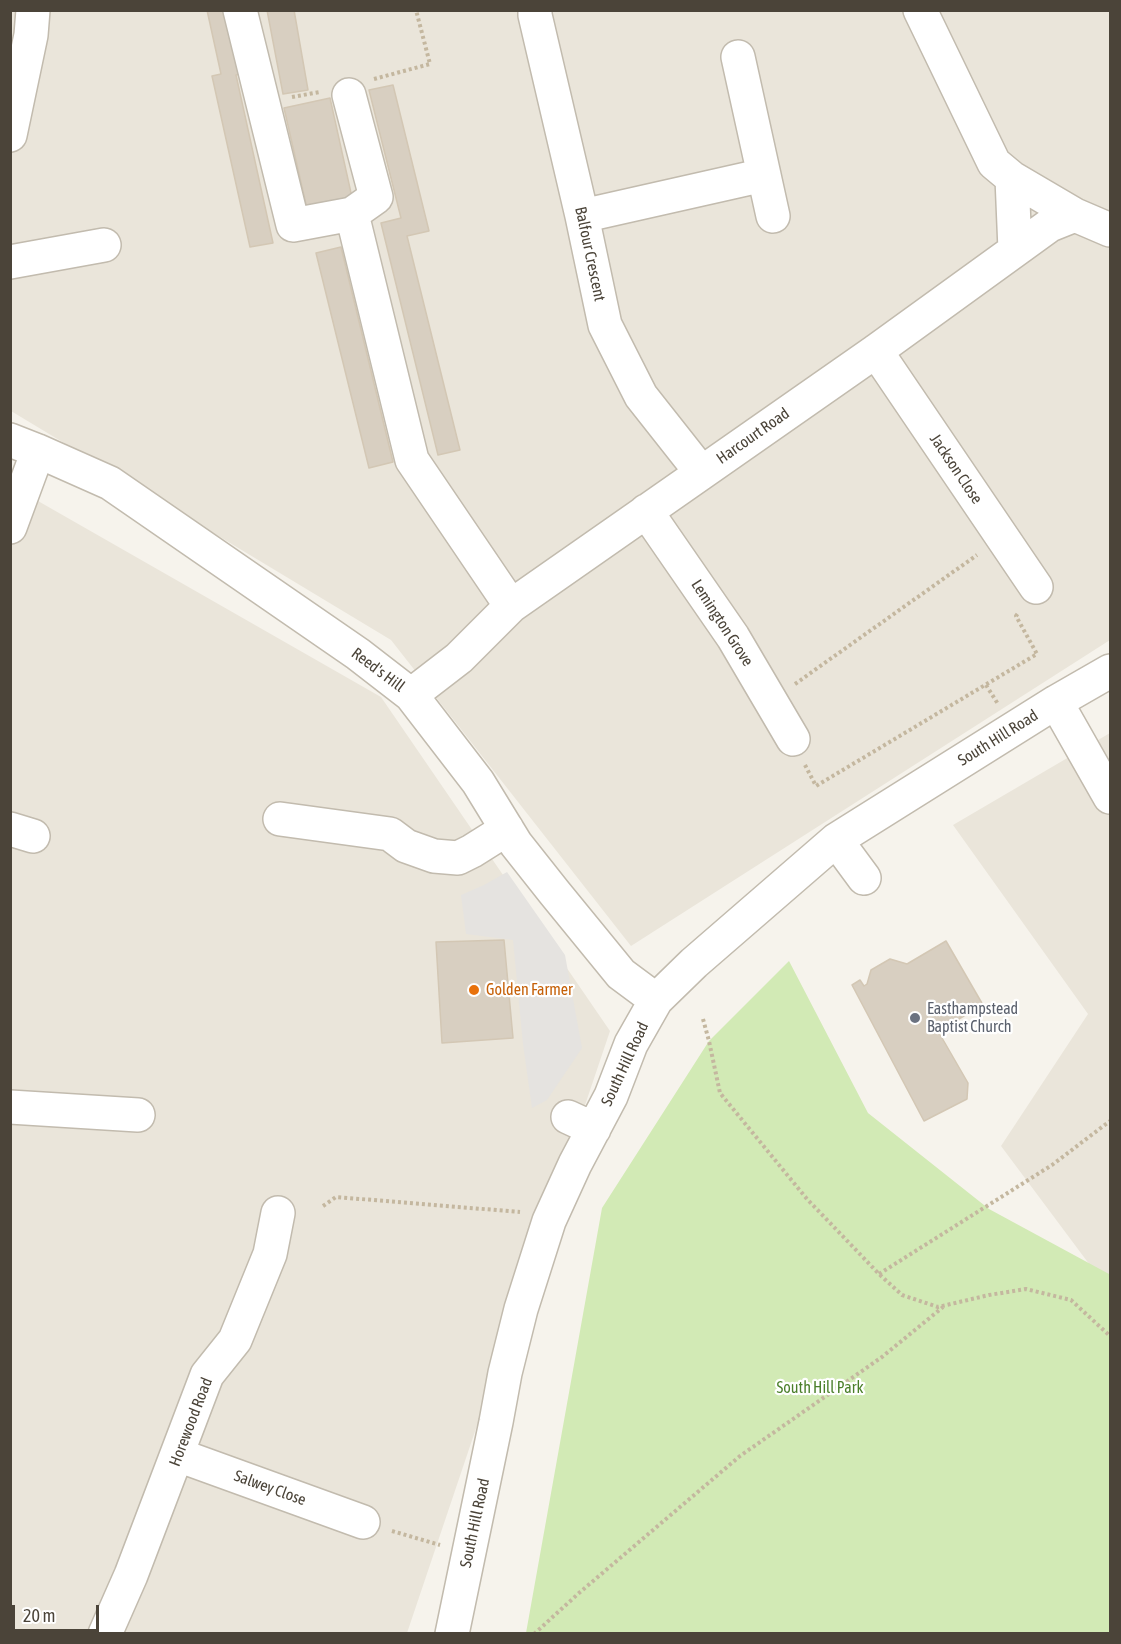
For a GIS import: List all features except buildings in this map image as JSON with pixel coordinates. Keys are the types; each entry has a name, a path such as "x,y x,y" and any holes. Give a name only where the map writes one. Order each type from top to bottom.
{"street":[{"path":"10,135 31,35 33,10"},
{"path":"240,10 293,225 352,214 376,197 348,91"},
{"name":"Balfour Crescent","path":"535,10 605,325 641,396 701,472"},
{"path":"920,10 994,163 1011,178 1075,214 1110,230"},
{"path":"738,57 773,216"},
{"path":"582,216 764,175"},
{"path":"1011,178 1015,250"},
{"path":"352,214 412,460 511,606"},
{"name":"Harcourt Road","path":"411,695 459,658 511,606 876,351 1050,225 1075,214"},
{"path":"10,262 104,245"},
{"name":"Jackson Close","path":"876,351 1036,586"},
{"path":"10,528 24,446"},
{"name":"Reed's Hill","path":"24,446 110,483 358,654 411,695 477,782 516,844 554,892 621,974 656,1000"},
{"name":"Lemington Grove","path":"646,511 733,637 793,739"},
{"name":"South Hill Road","path":"452,1634 505,1372 521,1309 549,1221 575,1164 581,1123 611,1096 631,1044 656,1000 694,963 836,840 1056,702 1110,671"},
{"path":"1056,702 1110,797"},
{"path":"280,819 390,834 406,846 434,856 458,858 507,829"},
{"path":"836,840 864,878"},
{"path":"10,1107 138,1115"},
{"name":"Horewood Road","path":"105,1634 131,1575 207,1375 235,1340 270,1254 278,1213"},
{"name":"Salwey Close","path":"178,1455 363,1522"}],"path":[{"path":"261,102 348,91 430,64 416,10"},
{"path":"771,702 1002,537"},
{"path":"793,739 816,786 1037,654 1016,616 1036,586"},
{"path":"534,1634 740,1456 882,1357 943,1307 902,1295 879,1275 807,1199 720,1093 703,1019"},
{"path":"879,1275 1052,1165 1110,1120"},
{"path":"323,1206 336,1197 522,1212"},
{"path":"938,1307 1026,1289 1071,1300 1110,1336"},
{"path":"363,1522 469,1554"}],"shaded area":[{"path":"10,11 1110,11 1110,640 631,946 391,640 11,411"},
{"path":"10,485 381,697 610,1031 407,1633 11,1633"},
{"path":"1110,733 1110,1292 1001,1146 1088,1014 953,825"},
{"path":"507,872 565,955 582,1048 547,1100 532,1108 513,940 466,934 461,895"}],"green space":[{"name":"South Hill Park","path":"789,961 868,1113 989,1209 1109,1274 1110,1633 526,1633 602,1208 709,1041"}],"place":[{"name":"Golden Farmer","path":"474,990"},
{"name":"Easthampstead Baptist Church","path":"915,1018"}]}
